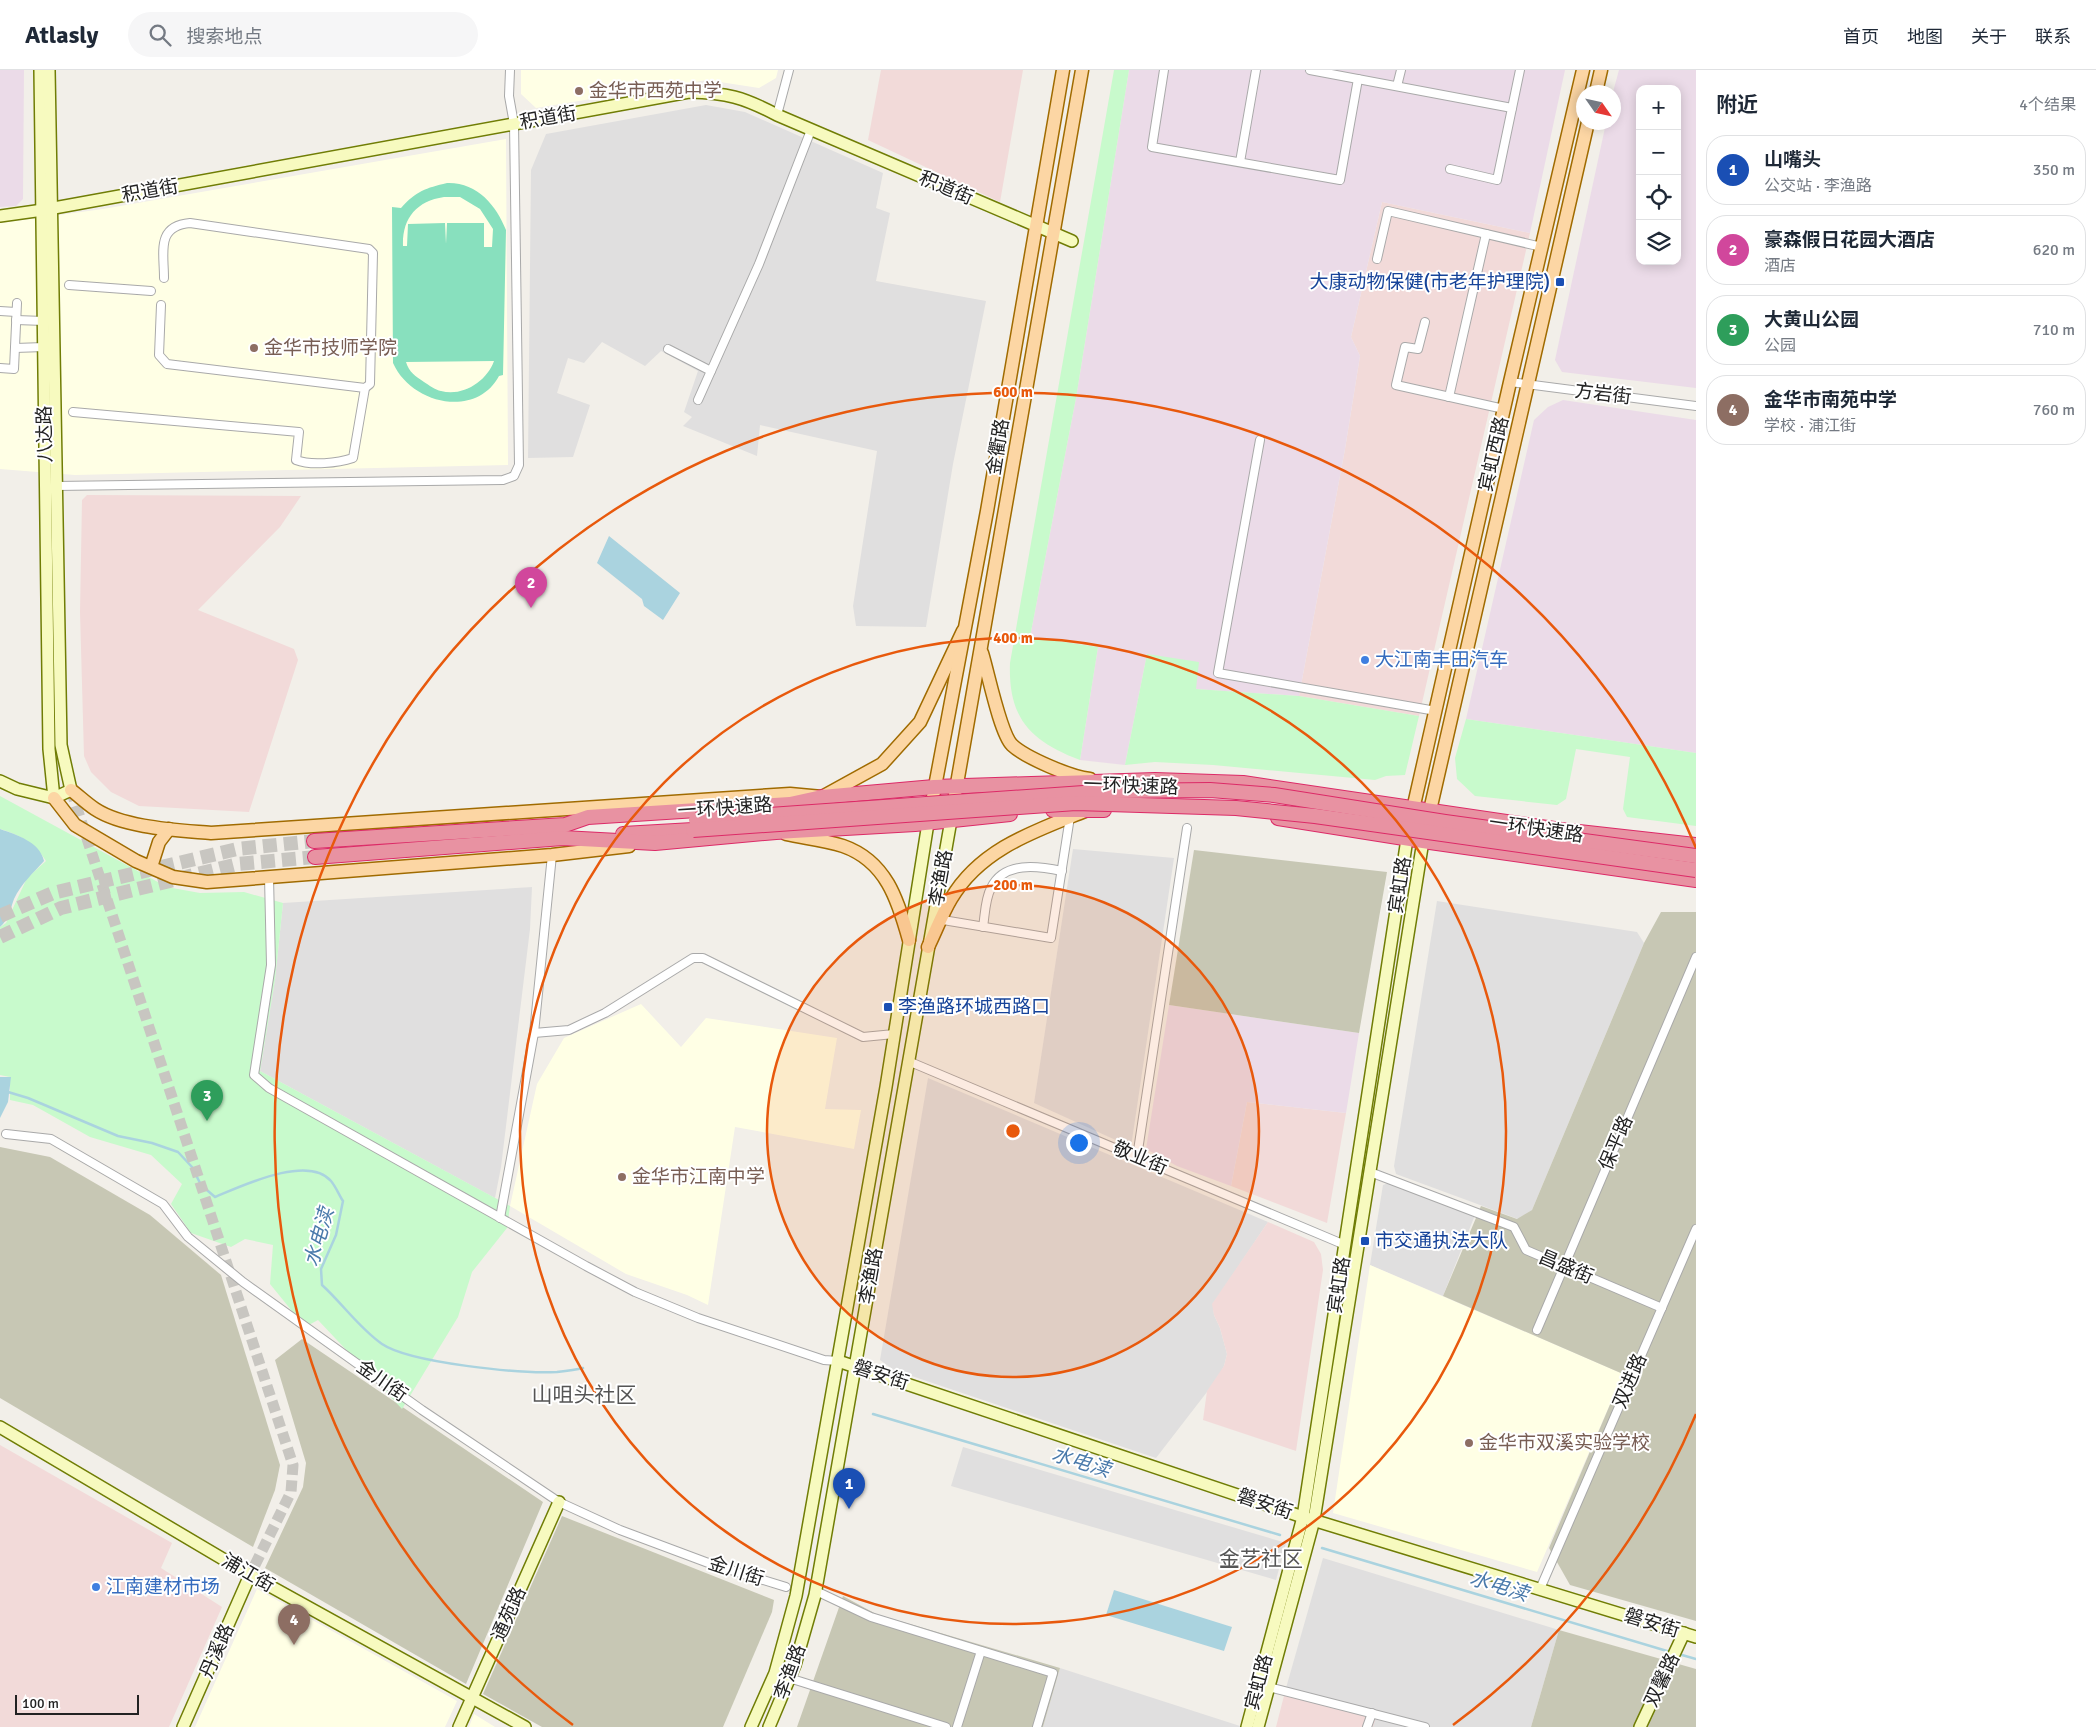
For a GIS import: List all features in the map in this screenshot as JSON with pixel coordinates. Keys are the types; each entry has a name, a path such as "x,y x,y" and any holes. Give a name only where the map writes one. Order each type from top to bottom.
{"highway":[{"path":"315,857 564,831 588,817 790,804 822,797 934,786 1105,781 1243,783 1561,830 1695,847"},
{"name":"一环快速路","path":"695,825 1112,791 1210,790 1274,795 1446,822 1695,847"},
{"name":"一环快速路","path":"564,831 1076,803 1236,808 1315,816 1696,870"},
{"path":"314,841 564,831 655,843 776,832 928,822 1049,810 1151,810 1260,815 1407,839 1696,880"}],"main road":[{"name":"八达路","path":"40,70 47,209 44,347 49,749 54,798"},
{"path":"49,70 47,209 56,486 61,745 71,790 96,810 112,817 146,826 219,832 790,794 822,797 882,764 903,743 920,722 964,631"},
{"name":"金衢路","path":"928,822 988,511 1063,70"},
{"name":"金衢路","path":"951,820 1082,70"},
{"name":"宾虹西路","path":"1407,839 1510,382 1583,70"},
{"path":"1598,85 1601,70"},
{"name":"积道街","path":"0,216 689,92 716,92 747,100 811,130 1072,241"},
{"name":"宾虹西路","path":"1423,841 1586,130"},
{"path":"981,650 995,703 1012,744 1047,765 1080,778 1105,781"},
{"path":"0,782 17,789 54,798 75,825 136,860 173,877 207,882 552,855 655,843"},
{"path":"54,798 71,790"},
{"path":"928,947 937,919 979,864 1017,839 1087,810"},
{"name":"李渔路","path":"937,919 951,820"},
{"name":"李渔路","path":"751,1727 774,1673 796,1596 894,1034 928,822"},
{"path":"151,867 159,842 169,829"},
{"path":"776,832 843,846 865,858 882,874 896,896 909,940"},
{"name":"宾虹路","path":"1247,1727 1309,1519 1346,1245 1407,839"},
{"name":"宾虹路","path":"1258,1727 1309,1519 1370,1172 1423,841"},
{"name":"李渔路","path":"769,1727 789,1678 816,1591 928,947"},
{"name":"磐安街","path":"838,1361 1309,1519 1696,1637"},
{"name":"浦江街","path":"0,1427 250,1576 526,1727"},
{"name":"通苑路","path":"459,1727 559,1502"},
{"name":"丹溪路","path":"183,1727 250,1576"},
{"name":"双馨路","path":"1640,1727 1684,1633"}],"street":[{"path":"56,486 503,480 514,476 519,465 514,124 509,96 510,70"},
{"path":"777,115 789,70"},
{"path":"1164,70 1152,146 1340,180 1354,75"},
{"path":"1240,162 1256,70"},
{"path":"1310,70 1354,75 1398,86 1512,108"},
{"path":"1398,86 1400,70"},
{"path":"1450,169 1497,180 1520,70"},
{"path":"698,400 759,264 811,130"},
{"path":"1377,259 1388,211 1542,247"},
{"path":"73,412 299,432 296,460 304,463 344,461 353,458 366,388 370,384 373,253 369,249 190,223 178,224 168,231 164,239 164,278"},
{"path":"1449,397 1486,234"},
{"path":"68,285 151,291"},
{"path":"0,368 14,369 17,303"},
{"path":"161,304 159,355 167,364 366,388"},
{"path":"0,311 16,312"},
{"path":"16,320 44,321"},
{"path":"1425,322 1418,348 1405,347 1396,385 1504,410"},
{"path":"15,348 44,347"},
{"path":"668,349 711,371"},
{"name":"方岩街","path":"1510,382 1696,406"},
{"path":"1260,440 1218,674 1436,711"},
{"path":"937,919 1051,938 1070,817"},
{"path":"1137,1157 1187,828"},
{"path":"500,1218 534,1033 552,855"},
{"path":"983,926 990,889 998,877 1013,870 1032,865 1062,870"},
{"path":"269,877 271,965 254,1075 269,1088 636,1292 698,1318 824,1360 838,1361"},
{"name":"保平路","path":"1537,1330 1696,956"},
{"path":"534,1033 569,1030 605,1013 693,958 703,958 863,1037 894,1034"},
{"name":"敬业街","path":"908,1060 1346,1245"},
{"name":"金川街","path":"6,1134 51,1139 164,1204 188,1237 243,1282 422,1410 559,1502 620,1530 702,1561 786,1587"},
{"name":"昌盛街","path":"1370,1172 1514,1227 1526,1250 1662,1308"},
{"name":"双进路","path":"1540,1589 1696,1229"},
{"path":"816,1591 870,1617 1053,1673 1037,1727"},
{"path":"957,1727 981,1651"},
{"path":"789,1678 946,1727"},
{"path":"1269,1686 1425,1727"},
{"path":"1368,1727 1372,1713"}],"shaded area":[{"path":"0,70 24,70 23,199 16,206 0,207"},
{"name":"金华市西苑中学","path":"521,70 778,70 776,78 759,88 707,80 536,108 521,94"},
{"path":"881,70 1023,70 1000,202 868,140"},
{"path":"1129,70 1565,70 1530,233 1382,202 1351,337 1360,356 1345,449 1299,696 1195,689 1147,654 1125,765 1080,760 1098,647 1030,637 1076,398"},
{"path":"1619,70 1696,70 1696,388 1562,372 1555,360 1604,130 1621,130 1621,85 1615,85"},
{"path":"706,105 745,112 883,173 876,208 890,213 876,281 986,301 953,464 926,627 856,626 853,606 877,451 760,425 757,456 683,426 692,417 684,412 698,371 661,351 645,366 602,342 584,363 568,358 557,393 590,405 573,457 528,458 531,170 546,134"},
{"name":"金华市技师学院","path":"506,139 508,465 75,475 0,469 0,223 103,209"},
{"path":"1382,202 1530,233 1419,716 1299,696 1345,449 1360,356 1351,337"},
{"path":"1563,400 1696,420 1696,753 1466,719 1534,420 1548,407"},
{"path":"87,495 301,496 280,527 198,610 294,649 298,660 249,812 139,806 111,792 91,772 84,756 80,612 82,500"},
{"path":"1073,849 1174,858 1131,1147 1034,1103"},
{"path":"1194,850 1387,872 1359,1033 1169,1005"},
{"path":"532,887 530,929 501,1167 495,1198 260,1071 275,980 283,903"},
{"path":"1437,901 1637,932 1644,943 1532,1210 1518,1219 1396,1174 1394,1166"},
{"path":"1661,912 1696,912 1696,1621 1570,1585 1549,1548 1623,1374 1443,1296 1481,1206 1517,1219 1532,1210 1644,943"},
{"name":"金华市江南中学","path":"641,1004 681,1047 706,1018 837,1038 825,1109 861,1110 854,1149 735,1127 708,1305 687,1295 626,1274 510,1206 537,1084 564,1038"},
{"path":"1169,1005 1359,1033 1346,1113 1247,1102 1231,1186 1177,1166 1146,1149"},
{"path":"928,1078 1268,1222 1213,1304 1214,1315 1220,1328 1227,1354 1224,1366 1217,1379 1156,1458 894,1370 880,1360"},
{"path":"1247,1102 1346,1113 1327,1223 1231,1186"},
{"path":"0,1147 50,1157 150,1215 221,1275 280,1465 275,1490 253,1547 0,1398"},
{"path":"1388,1183 1475,1215 1443,1296 1370,1265 1383,1185"},
{"path":"1268,1222 1314,1242 1321,1254 1323,1270 1296,1451 1203,1420 1207,1391 1224,1366 1227,1354 1212,1304"},
{"name":"金华市双溪实验学校","path":"1370,1265 1623,1374 1537,1572 1333,1513"},
{"path":"302,1339 543,1502 466,1684 265,1568 303,1487 306,1463 275,1360"},
{"name":"江南建材市场","path":"0,1445 172,1543 161,1568 222,1607 169,1727 0,1727"},
{"path":"963,1447 1286,1543 1276,1580 951,1486"},
{"path":"562,1516 774,1600 772,1612 723,1727 542,1727 483,1694"},
{"path":"1323,1558 1559,1630 1531,1727 1373,1727 1286,1688"},
{"path":"257,1589 457,1701 445,1727 195,1727"},
{"path":"843,1596 876,1614 1060,1668 1043,1727 797,1727"},
{"path":"1559,1630 1696,1669 1696,1727 1531,1727"},
{"path":"1060,1668 1240,1726 1240,1727 1043,1727"},
{"path":"1286,1688 1366,1708 1376,1718 1373,1727 1276,1727"},
{"path":"474,1714 495,1727 469,1727"}],"green space":[{"path":"1114,70 1129,70 1076,398 1030,637 1098,647 1080,760 1048,745 1026,725 1018,713 1013,699 1010,682 1010,663"},
{"path":"447,183 467,186 484,197 497,212 506,230 503,375 499,376 489,389 475,398 460,402 444,401 428,396 414,388 402,377 393,363 392,207 401,208 417,194","holes":["460,197 480,209 493,229 492,247 484,247 484,223 447,223 446,244 445,223 408,224 407,246 403,246 403,236 408,220 418,207 434,199","494,361 491,368 480,381 458,392 437,390 415,376 406,362"]},
{"path":"1147,654 1199,662 1196,689 1299,696 1419,716 1405,775 1386,776 1375,780 1213,765 1155,762 1125,765"},
{"path":"1466,719 1696,753 1696,826 1627,817 1623,809 1630,757 1576,749 1566,799 1557,805 1475,796 1457,779 1455,758"},
{"path":"0,796 167,887 200,893 244,892 283,903 275,980 260,1071 510,1206 507,1228 472,1272 458,1317 402,1409 318,1320 305,1327 270,1284 273,1245 245,1239 231,1247 191,1233 171,1204 182,1184 151,1155 90,1137 33,1105 10,1100 10,1077 0,1075 0,927 6,923 27,878 46,861 37,849 26,840 0,829"}],"water":[{"path":"609,536 680,593 663,620 644,606 642,599 597,563"},
{"path":"0,829 33,844 42,854 44,861 20,888 7,918 0,927"},
{"path":"0,1077 11,1077 8,1102 0,1118"},
{"path":"1114,1590 1232,1627 1224,1651 1106,1615"}],"waterway":[{"name":"水电渎","path":"8,1092 28,1098 118,1136 152,1143 178,1152 192,1167 201,1185 215,1197 258,1180 291,1171 321,1173 331,1181 343,1201 336,1235 321,1269 322,1285 366,1331 382,1344 396,1351 440,1362 493,1369 557,1372 583,1368"},
{"name":"水电渎","path":"873,1414 1280,1535"},
{"name":"水电渎","path":"1322,1548 1667,1651"},
{"path":"1682,1655 1696,1659"}],"tunnel":[{"path":"71,790 293,1465 291,1492 250,1575"},
{"path":"0,916 53,893 237,849 314,841"},
{"path":"0,937 61,908 238,864 315,857"}],"place":[{"name":"金华市西苑中学","path":"579,91"},
{"name":"大康动物保健(市老年护理院)","path":"1560,282"},
{"name":"金华市技师学院","path":"254,348"},
{"name":"豪森假日花园大酒店","path":"531,608"},
{"name":"大江南丰田汽车","path":"1365,660"},
{"name":"李渔路环城西路口","path":"888,1007"},
{"name":"大黄山公园","path":"207,1121"},
{"name":"金华市江南中学","path":"622,1177"},
{"name":"市交通执法大队","path":"1365,1241"},
{"name":"金华市双溪实验学校","path":"1469,1443"},
{"name":"山嘴头","path":"849,1509"},
{"name":"江南建材市场","path":"96,1587"},
{"name":"金华市南苑中学","path":"294,1645"}],"district":[{"name":"山咀头社区","path":"584,1395"},
{"name":"金艺社区","path":"1261,1559"}]}
